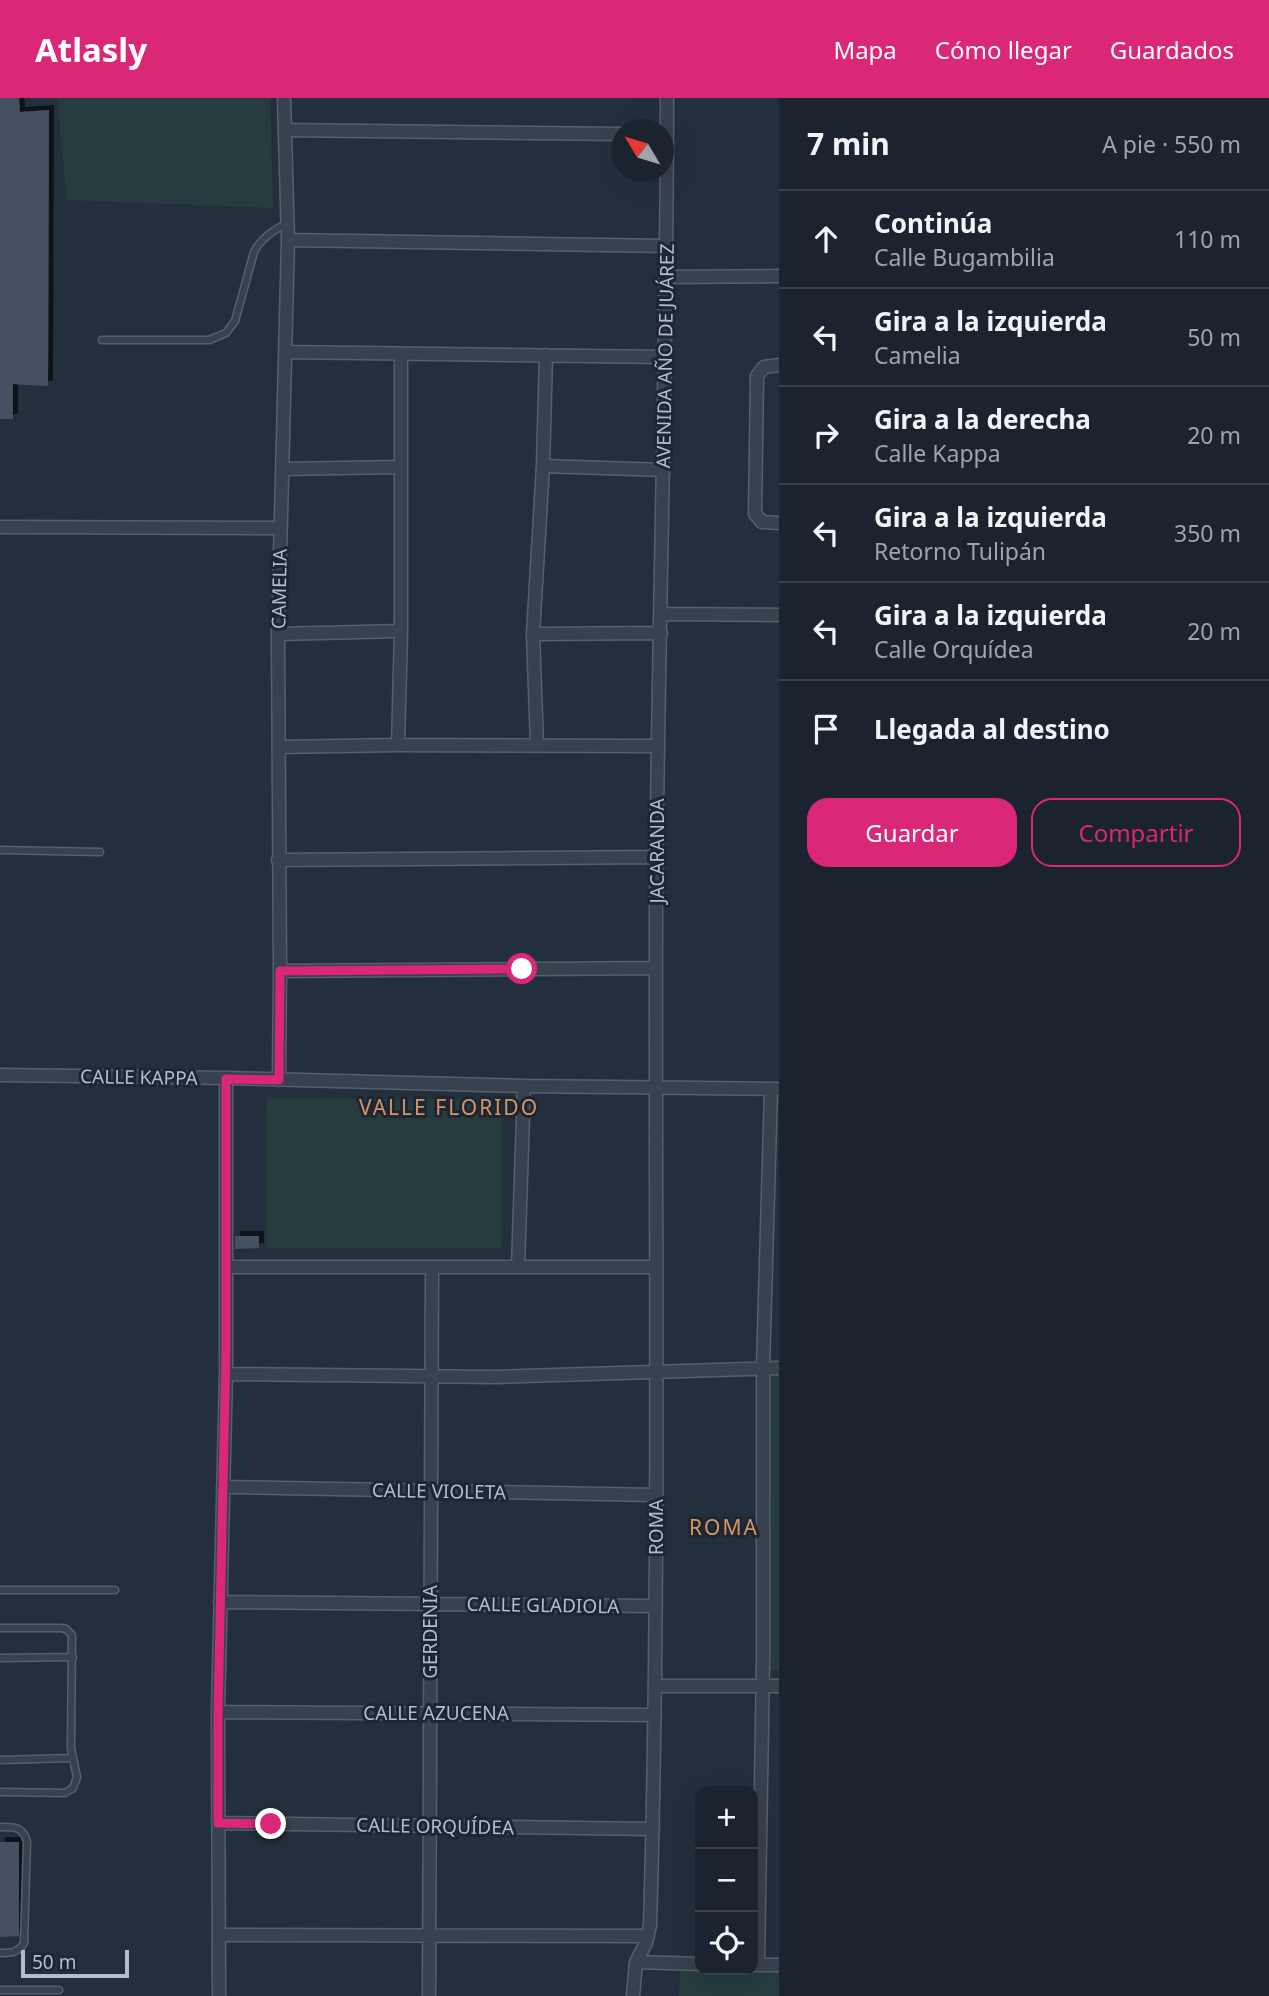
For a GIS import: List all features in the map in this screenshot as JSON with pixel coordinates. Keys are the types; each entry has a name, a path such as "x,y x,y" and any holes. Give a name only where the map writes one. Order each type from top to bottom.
{"street":[{"name":"CAMELIA","path":"279,1080 278,634 288,240 284,98"},
{"name":"AVENIDA AÑO DE JUÁREZ","path":"666,119 667,98"},
{"path":"285,130 611,134"},
{"name":"AVENIDA AÑO DE JUÁREZ","path":"661,614 665,182"},
{"path":"288,240 666,246"},
{"path":"665,277 779,276"},
{"path":"285,352 665,357"},
{"path":"398,745 401,631 401,354"},
{"path":"537,745 533,634 543,466 546,355"},
{"path":"779,365 764,367 757,376 755,514 762,522 779,523"},
{"path":"543,466 664,470"},
{"path":"282,469 400,467"},
{"path":"0,527 280,528"},
{"path":"661,614 779,615"},
{"name":"JACARANDA","path":"656,1088 661,614"},
{"path":"278,634 401,631"},
{"path":"533,634 661,634"},
{"path":"279,747 658,746"},
{"path":"278,860 657,857"},
{"path":"280,971 656,968"},
{"name":"CALLE KAPPA","path":"0,1075 775,1089"},
{"path":"219,1996 218,1712 226,1374 226,1079"},
{"path":"518,1267 524,1086"},
{"name":"ROMA","path":"633,1996 636,1962 648,1936 653,1829 656,1686 656,1088"},
{"path":"757,1912 763,1686 763,1368 775,1089"},
{"path":"227,1267 656,1267"},
{"name":"GERDENIA","path":"429,1996 432,1267"},
{"path":"226,1374 561,1376 779,1368"},
{"name":"CALLE VIOLETA","path":"223,1487 656,1495"},
{"name":"CALLE GLADIOLA","path":"220,1602 656,1606"},
{"path":"656,1686 779,1686"},
{"name":"CALLE AZUCENA","path":"218,1712 655,1715"},
{"name":"CALLE ORQUÍDEA","path":"218,1823 653,1829"},
{"path":"220,1935 648,1936"},
{"path":"636,1962 695,1964"},
{"path":"758,1965 779,1965"}],"lane":[{"path":"102,341 209,340 226,333 235,321 254,252 260,241 288,223"},
{"path":"0,850 100,852"},
{"path":"0,1590 115,1590"},
{"path":"0,1628 66,1629 73,1639 71,1748 77,1777 73,1788 65,1793 0,1792"},
{"path":"0,1658 73,1657"},
{"path":"0,1760 73,1758"},
{"path":"0,1827 21,1829 27,1842 24,1943 20,1950 0,1953"},
{"path":"0,1990 59,1990"}],"green space":[{"path":"57,98 270,98 273,208 67,200"},
{"path":"267,1099 502,1099 501,1248 266,1248"},
{"path":"768,1373 779,1373 779,1670 765,1670"},
{"path":"680,1969 695,1969 695,1975 758,1975 758,1970 779,1970 779,1996 679,1996"}],"building":[{"path":"0,98 19,98 20,112 49,110 48,386 13,384 13,419 0,419"},
{"path":"235,1236 259,1236 259,1248 235,1249"},
{"path":"0,1842 19,1842 19,1936 0,1937"}],"district":[{"name":"VALLE FLORIDO","path":"449,1108"},
{"name":"ROMA","path":"724,1528"}],"route":[{"path":"271,1824 218,1823 227,1267 226,1079 279,1080 280,971 522,969"}]}
